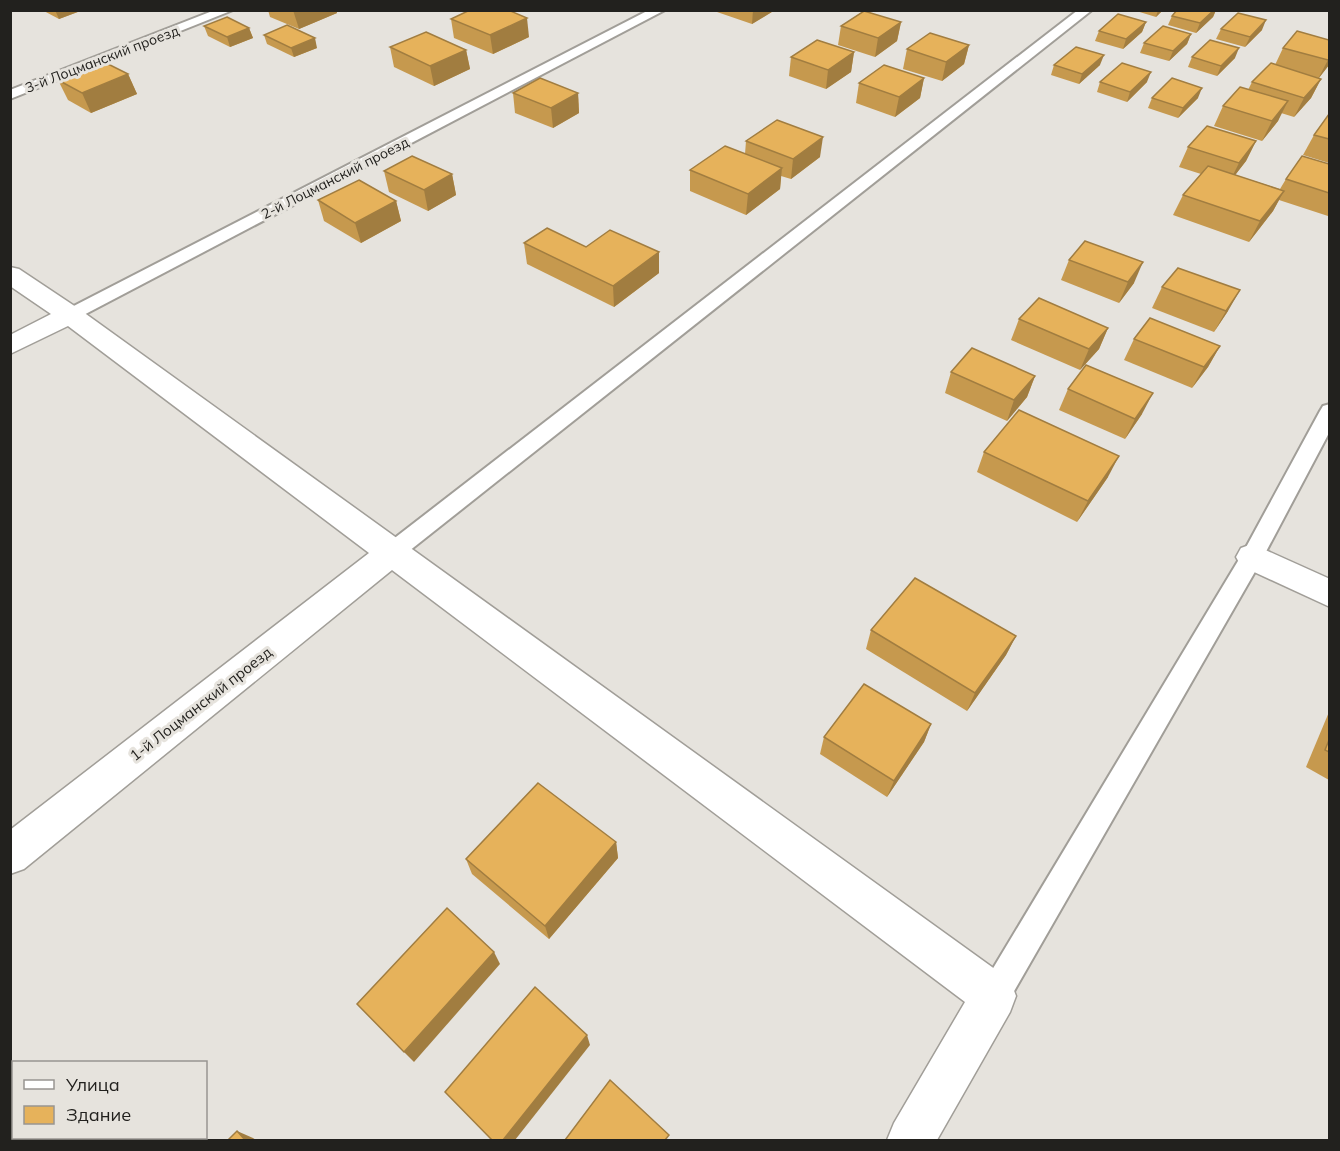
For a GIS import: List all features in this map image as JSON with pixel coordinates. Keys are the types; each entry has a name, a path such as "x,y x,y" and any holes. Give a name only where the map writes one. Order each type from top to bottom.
{"street":[{"path":"10,274 70,315 994,996 910,1140"},
{"name":"2-й Лоцманский проезд","path":"10,346 70,315"},
{"name":"1-й Лоцманский проезд","path":"10,855 391,553"},
{"path":"1252,557 1329,594"}],"lane":[{"name":"3-й Лоцманский проезд","path":"10,95 227,10"},
{"name":"2-й Лоцманский проезд","path":"70,315 659,10"},
{"path":"391,553 1086,10"},
{"path":"994,996 1252,557 1329,411"}],"building":[{"path":"470,10 508,10 527,18 490,35 451,19"},
{"path":"1177,10 1214,10 1200,23 1172,16"},
{"path":"864,11 901,22 878,38 841,26"},
{"path":"1238,13 1266,20 1250,37 1221,29"},
{"path":"1118,14 1146,22 1126,39 1099,31"},
{"path":"227,17 249,28 227,37 204,26"},
{"path":"287,25 315,38 291,48 264,35"},
{"path":"1163,26 1191,34 1173,51 1144,43"},
{"path":"1297,31 1329,40 1329,59 1283,48"},
{"path":"426,32 466,50 430,66 390,47"},
{"path":"930,33 969,45 946,62 907,49"},
{"path":"817,40 854,52 828,70 791,57"},
{"path":"1210,40 1239,48 1221,66 1192,57"},
{"path":"1076,47 1104,55 1082,74 1054,65"},
{"path":"104,62 128,74 82,93 58,80"},
{"path":"1122,63 1151,72 1130,92 1100,82"},
{"path":"1271,63 1321,79 1304,98 1252,82"},
{"path":"884,65 924,78 899,97 859,83"},
{"path":"540,78 578,93 551,108 513,93"},
{"path":"1172,78 1202,88 1183,108 1152,98"},
{"path":"1240,87 1288,101 1272,121 1223,106"},
{"path":"1329,114 1329,139 1314,135"},
{"path":"777,120 823,137 793,159 746,141"},
{"path":"1207,126 1256,141 1239,163 1188,147"},
{"path":"725,146 782,168 748,194 690,170"},
{"path":"412,156 452,174 424,190 384,171"},
{"path":"1302,156 1329,164 1329,193 1286,179"},
{"path":"1208,166 1284,191 1260,221 1183,195"},
{"path":"359,180 396,201 355,223 318,200"},
{"path":"547,228 586,247 610,230 659,252 613,286 524,243"},
{"path":"1085,241 1143,262 1128,282 1069,260"},
{"path":"1178,268 1240,290 1226,311 1162,287"},
{"path":"1039,298 1108,328 1089,349 1019,319"},
{"path":"1150,318 1220,346 1204,367 1134,339"},
{"path":"972,348 1035,376 1014,400 951,372"},
{"path":"1086,365 1153,393 1135,419 1068,389"},
{"path":"1019,410 1119,456 1088,501 984,452"},
{"path":"915,578 1016,636 975,693 871,630"},
{"path":"864,684 931,724 894,781 824,737"},
{"path":"1329,740 1329,752 1325,750"},
{"path":"538,783 616,842 545,926 466,859"},
{"path":"447,908 494,952 404,1052 357,1004"},
{"path":"535,987 587,1035 503,1140 492,1140 445,1092"},
{"path":"610,1080 669,1135 665,1140 565,1140"},
{"path":"237,1131 245,1140 228,1140"}]}
